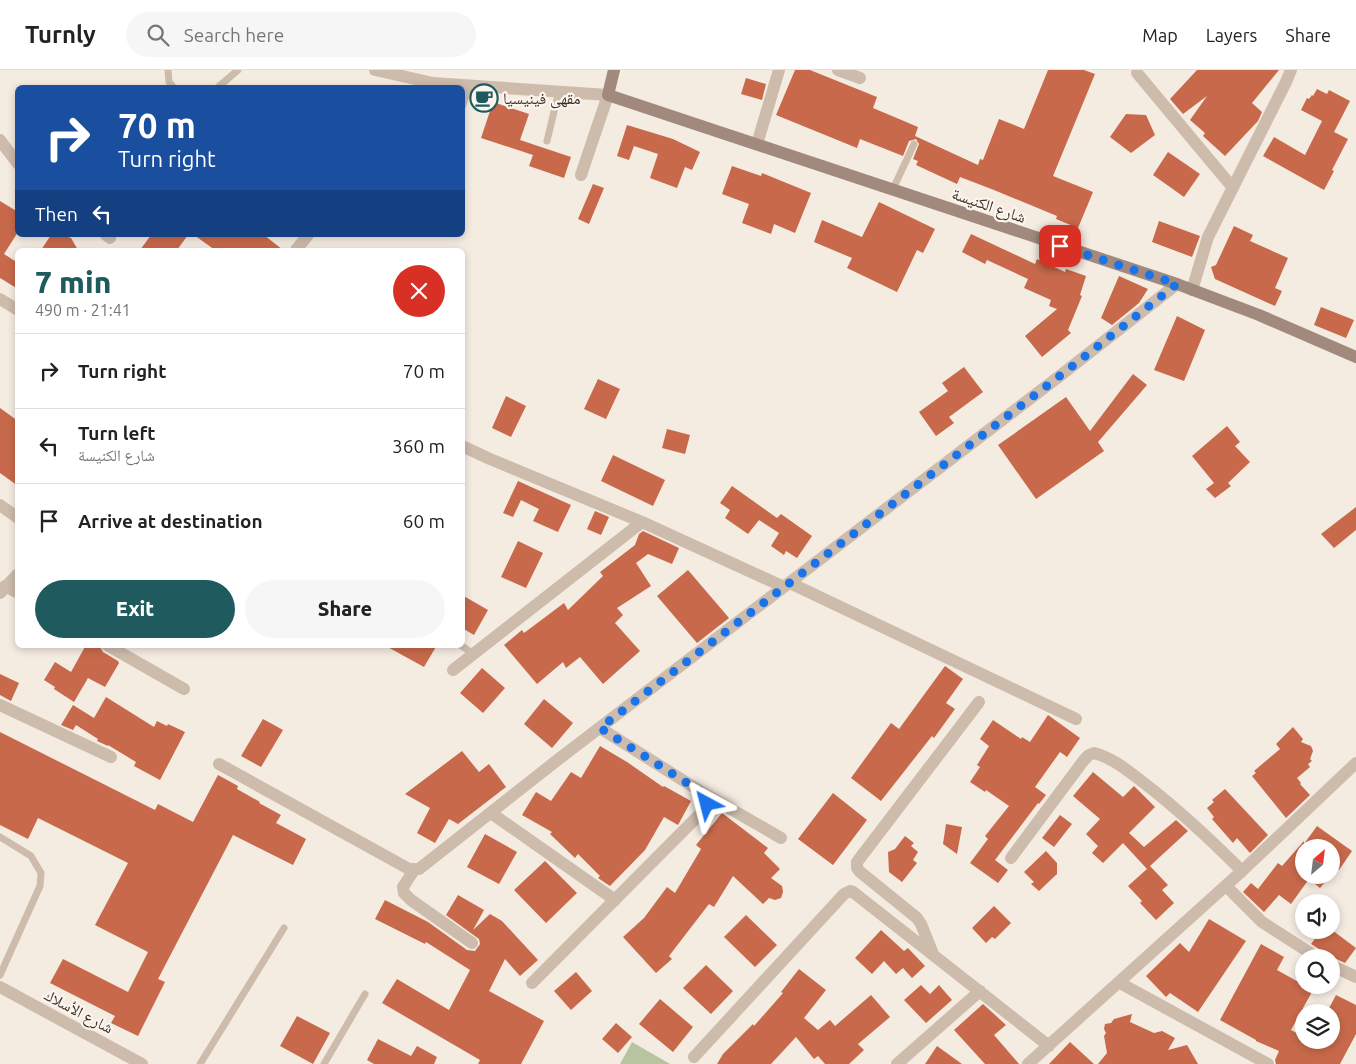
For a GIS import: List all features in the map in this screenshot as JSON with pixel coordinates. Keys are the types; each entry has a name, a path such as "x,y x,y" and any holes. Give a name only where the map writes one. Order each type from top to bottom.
{"main road":[{"path":"608,95 614,70"},
{"name":"شارع الكنيسة","path":"608,95 1177,284 1259,315 1356,357"}],"street":[{"path":"375,70 415,75 431,85"},
{"path":"757,144 779,70"},
{"path":"838,70 860,78"},
{"path":"1192,290 1208,238 1291,70"},
{"path":"1137,73 1233,188"},
{"path":"465,86 608,95 581,175"},
{"path":"0,140 15,160"},
{"path":"298,248 306,237"},
{"path":"472,942 411,900 404,893 403,887 414,870 422,867 600,728 1054,381 1177,284"},
{"path":"0,299 15,308"},
{"path":"465,447 787,585 1076,719"},
{"path":"0,506 15,516"},
{"path":"452,670 642,522"},
{"path":"3,590 15,577"},
{"path":"112,648 184,689"},
{"path":"933,954 917,918 859,871 857,862 979,702"},
{"path":"0,705 111,757"},
{"path":"600,728 703,793 780,838"},
{"path":"1010,858 1084,760 1089,755 1094,754 1120,765 1164,798 1203,832 1242,871"},
{"path":"219,764 414,870"},
{"path":"1028,1064 1120,983 1356,764"},
{"path":"532,983 705,809 707,799 703,793"},
{"path":"491,813 615,900"},
{"path":"1226,886 1262,922 1304,949"},
{"path":"694,1057 847,891 854,892 1048,1046"},
{"path":"1340,969 1356,977"},
{"path":"1120,983 1268,1064"},
{"name":"شارع الأسلاك","path":"0,987 139,1063"},
{"path":"897,1064 980,991"}],"lane":[{"path":"168,70 169,82 172,85"},
{"path":"220,85 238,70"},
{"path":"465,99 470,86"},
{"path":"547,141 559,92"},
{"path":"893,189 914,144"},
{"path":"465,648 474,654"},
{"path":"0,837 31,856 41,873 40,886 0,975"},
{"path":"200,1064 284,928"},
{"path":"324,1064 365,994"}],"green space":[{"path":"632,1042 670,1064 620,1064"}],"building":[{"path":"795,70 810,70 877,97 873,108 918,127 915,136 978,165 980,159 983,160 999,119 1024,129 1048,70 1084,70 1095,74 1053,176 1093,192 1078,228 1056,219 1057,216 994,190 960,177 957,184 916,165 918,161 913,159 919,144 916,139 909,141 903,156 860,139 857,148 776,115"},
{"path":"1197,70 1279,70 1252,103 1262,112 1258,121 1225,156 1203,136 1205,133 1190,120 1207,96 1183,114 1170,99"},
{"path":"746,78 766,84 762,100 741,94"},
{"path":"1317,89 1327,94 1329,90 1350,101 1334,132 1348,139 1324,190 1263,156 1274,137 1305,155 1322,121 1301,110 1307,98 1309,99 1313,96"},
{"path":"493,102 529,114 520,140 571,157 564,178 529,166 533,155 481,138"},
{"path":"1126,114 1146,115 1155,135 1131,153 1110,137"},
{"path":"627,125 673,139 700,152 692,170 685,167 677,188 650,178 658,154 634,146 629,160 617,156"},
{"path":"1168,152 1200,174 1184,197 1153,175"},
{"path":"732,166 761,176 762,173 811,193 795,233 774,224 771,234 742,223 749,204 722,194"},
{"path":"593,184 604,188 589,224 578,219"},
{"path":"0,201 15,210 15,237 4,254 15,261 15,287 0,278"},
{"path":"879,202 935,229 923,253 917,250 897,292 847,268 852,258 814,242 822,220 862,237"},
{"path":"1159,221 1200,236 1192,257 1152,242"},
{"path":"1234,226 1253,235 1250,241 1288,258 1275,288 1282,291 1275,306 1215,279 1211,267 1216,265"},
{"path":"971,234 1035,264 1037,259 1065,272 1066,269 1086,276 1080,295 1082,296 1068,330 1071,333 1042,357 1025,336 1057,309 1049,306 1051,300 1024,288 1028,279 987,260 985,264 962,252"},
{"path":"50,237 68,237 77,248 42,248"},
{"path":"150,237 187,237 178,248 141,248"},
{"path":"197,237 267,237 280,248 212,248"},
{"path":"1119,276 1148,289 1139,303 1112,325 1101,318"},
{"path":"1321,307 1354,320 1346,338 1314,325"},
{"path":"1177,316 1205,330 1184,381 1154,370"},
{"path":"964,367 983,392 949,417 954,423 936,436 919,412 948,391 942,383"},
{"path":"1133,374 1147,385 1098,442 1104,451 1036,499 998,445 1066,397 1090,431"},
{"path":"598,379 620,389 606,419 584,409"},
{"path":"506,396 526,406 511,437 492,428"},
{"path":"0,408 15,419 15,484 0,473"},
{"path":"1227,426 1240,442 1235,446 1250,462 1228,483 1231,486 1215,498 1206,489 1214,483 1192,456"},
{"path":"667,429 690,435 685,454 662,448"},
{"path":"613,455 665,480 653,506 601,481"},
{"path":"518,481 571,505 558,532 533,521 539,509 521,500 513,517 503,513"},
{"path":"732,486 777,518 781,514 812,536 797,558 786,551 784,555 771,546 779,533 759,520 748,534 725,518 730,510 720,503"},
{"path":"1356,507 1356,530 1334,548 1321,534"},
{"path":"595,511 609,517 601,535 587,529"},
{"path":"643,531 679,548 672,564 648,554 636,563 651,586 617,608 623,615 615,623 640,651 603,684 580,657 566,668 563,662 537,684 504,645 522,630 524,633 564,603 568,610 603,576 600,572 635,545 639,534"},
{"path":"518,541 543,553 526,588 501,577"},
{"path":"688,570 729,618 697,643 657,596"},
{"path":"465,597 488,610 474,635 465,630"},
{"path":"84,648 101,648 103,652 119,663 105,687 88,678 74,702 44,680 55,662 71,672"},
{"path":"389,648 435,648 424,667"},
{"path":"945,666 963,679 946,703 955,709 934,738 932,736 881,801 851,778 891,723 899,729"},
{"path":"482,668 505,688 483,713 460,693"},
{"path":"0,674 19,683 11,701 0,695"},
{"path":"106,697 154,727 157,721 185,732 160,780 134,766 136,762 108,745 97,741 98,739 76,725 73,730 61,725 73,705 94,718"},
{"path":"544,699 573,723 552,748 524,724"},
{"path":"1048,715 1080,738 1067,757 1060,752 1035,787 1046,795 995,860 1008,870 998,883 970,863 988,839 985,836 1009,806 986,790 985,792 970,782 980,767 977,765 989,746 980,739 993,720 1021,739 1022,737 1030,742"},
{"path":"263,719 283,730 261,767 241,756"},
{"path":"1293,727 1303,739 1301,742 1311,746 1313,751 1310,759 1312,761 1308,764 1310,767 1297,778 1310,795 1286,818 1252,776 1256,773 1254,771 1280,749 1276,744"},
{"path":"0,732 155,810 158,804 193,822 218,775 238,786 237,789 259,803 281,815 276,823 306,839 293,865 233,835 158,979 165,982 138,1036 111,1023 115,1016 50,983 63,959 128,992 148,952 95,925 128,863 38,818 28,839 0,825"},
{"path":"600,746 663,787 691,801 678,825 664,817 645,850 610,886 598,878 600,876 578,854 575,858 550,834 552,832 522,815 536,792 551,801 571,772 581,778"},
{"path":"462,751 479,772 489,764 506,787 458,824 449,819 435,843 417,833 430,808 405,794"},
{"path":"1093,772 1123,797 1134,786 1155,807 1129,833 1144,847 1176,820 1188,831 1150,866 1168,885 1162,890 1174,903 1156,920 1140,903 1142,901 1128,886 1147,869 1123,843 1103,863 1092,853 1098,846 1086,834 1100,819 1073,796"},
{"path":"1225,789 1268,835 1250,853 1237,838 1233,843 1212,819 1214,817 1207,808 1214,802 1212,800"},
{"path":"833,793 867,820 833,865 798,839"},
{"path":"722,813 768,848 764,853 780,869 771,878 782,886 781,898 775,900 769,898 763,904 733,876 714,907 709,904 669,956 672,959 656,973 623,937 644,918 667,887 675,893 701,849 696,845"},
{"path":"1060,815 1072,824 1054,847 1042,838"},
{"path":"946,824 962,827 957,854 943,844"},
{"path":"1317,826 1335,839 1308,839"},
{"path":"485,834 517,852 499,884 467,867"},
{"path":"905,836 914,843 911,846 918,852 913,860 917,863 902,882 889,872 888,852 895,849"},
{"path":"1340,842 1352,851 1340,869"},
{"path":"1046,851 1057,863 1057,874 1039,891 1031,884 1034,882 1024,872"},
{"path":"1295,851 1295,884 1305,884 1298,894 1295,894 1295,898 1291,904 1279,895 1264,912 1243,892 1251,883 1258,889 1278,863 1282,866"},
{"path":"545,861 577,893 546,923 514,890"},
{"path":"1315,884 1323,884 1320,888"},
{"path":"458,895 484,910 473,930 490,914 502,921 538,960 520,976 505,959 489,991 544,1021 521,1064 478,1064 480,1060 382,1003 397,979 449,1010 470,970 426,942 425,944 375,919 385,900 428,922 467,950 475,951 480,944 479,939 446,915"},
{"path":"994,906 1011,923 995,939 992,937 986,943 972,928"},
{"path":"746,915 777,945 755,967 724,937"},
{"path":"1209,919 1246,941 1198,1012 1170,993 1166,997 1146,976 1180,943 1189,952"},
{"path":"881,930 904,951 908,948 925,966 912,978 903,968 896,974 884,961 872,974 855,958"},
{"path":"1340,936 1356,948 1345,963 1340,961 1340,949 1319,949 1311,944 1315,939 1340,939"},
{"path":"1261,944 1284,957 1277,970 1295,980 1295,994 1311,994 1305,1004 1295,1004 1295,1023 1291,1030 1295,1032 1295,1049 1340,1049 1340,1004 1331,1004 1336,995 1356,1005 1356,1034 1340,1064 1276,1064 1275,1060 1279,1051 1256,1041 1220,1020"},
{"path":"706,965 733,991 711,1014 683,988"},
{"path":"799,969 826,990 804,1018 818,1030 830,1020 835,1026 871,995 890,1017 858,1044 864,1050 849,1064 825,1064 818,1056 814,1059 796,1037 771,1064 717,1064 723,1054 753,1024 754,1026 783,993 781,992"},
{"path":"576,972 592,991 571,1010 554,991"},
{"path":"921,985 930,994 939,985 952,1000 926,1023 904,1000"},
{"path":"660,999 693,1027 673,1052 639,1024"},
{"path":"983,1004 1006,1025 994,1035 1019,1064 985,1064 954,1030"},
{"path":"1132,1014 1130,1022 1154,1033 1162,1031 1175,1038 1168,1050 1187,1045 1198,1064 1098,1064 1107,1053 1104,1036 1106,1033 1104,1029 1105,1024 1111,1023 1114,1019"},
{"path":"297,1016 330,1033 313,1064 280,1046"},
{"path":"616,1023 632,1037 618,1053 602,1039"},
{"path":"378,1039 411,1056 417,1046 437,1057 434,1064 374,1064 367,1060"},
{"path":"1070,1042 1094,1064 1049,1064"},
{"path":"937,1046 962,1064 925,1064"}],"place":[{"name":"مقهى فينيسيا","path":"484,98"}],"route":[{"path":"707,804 707,799 703,793 600,728 1177,284 1060,246"}]}
